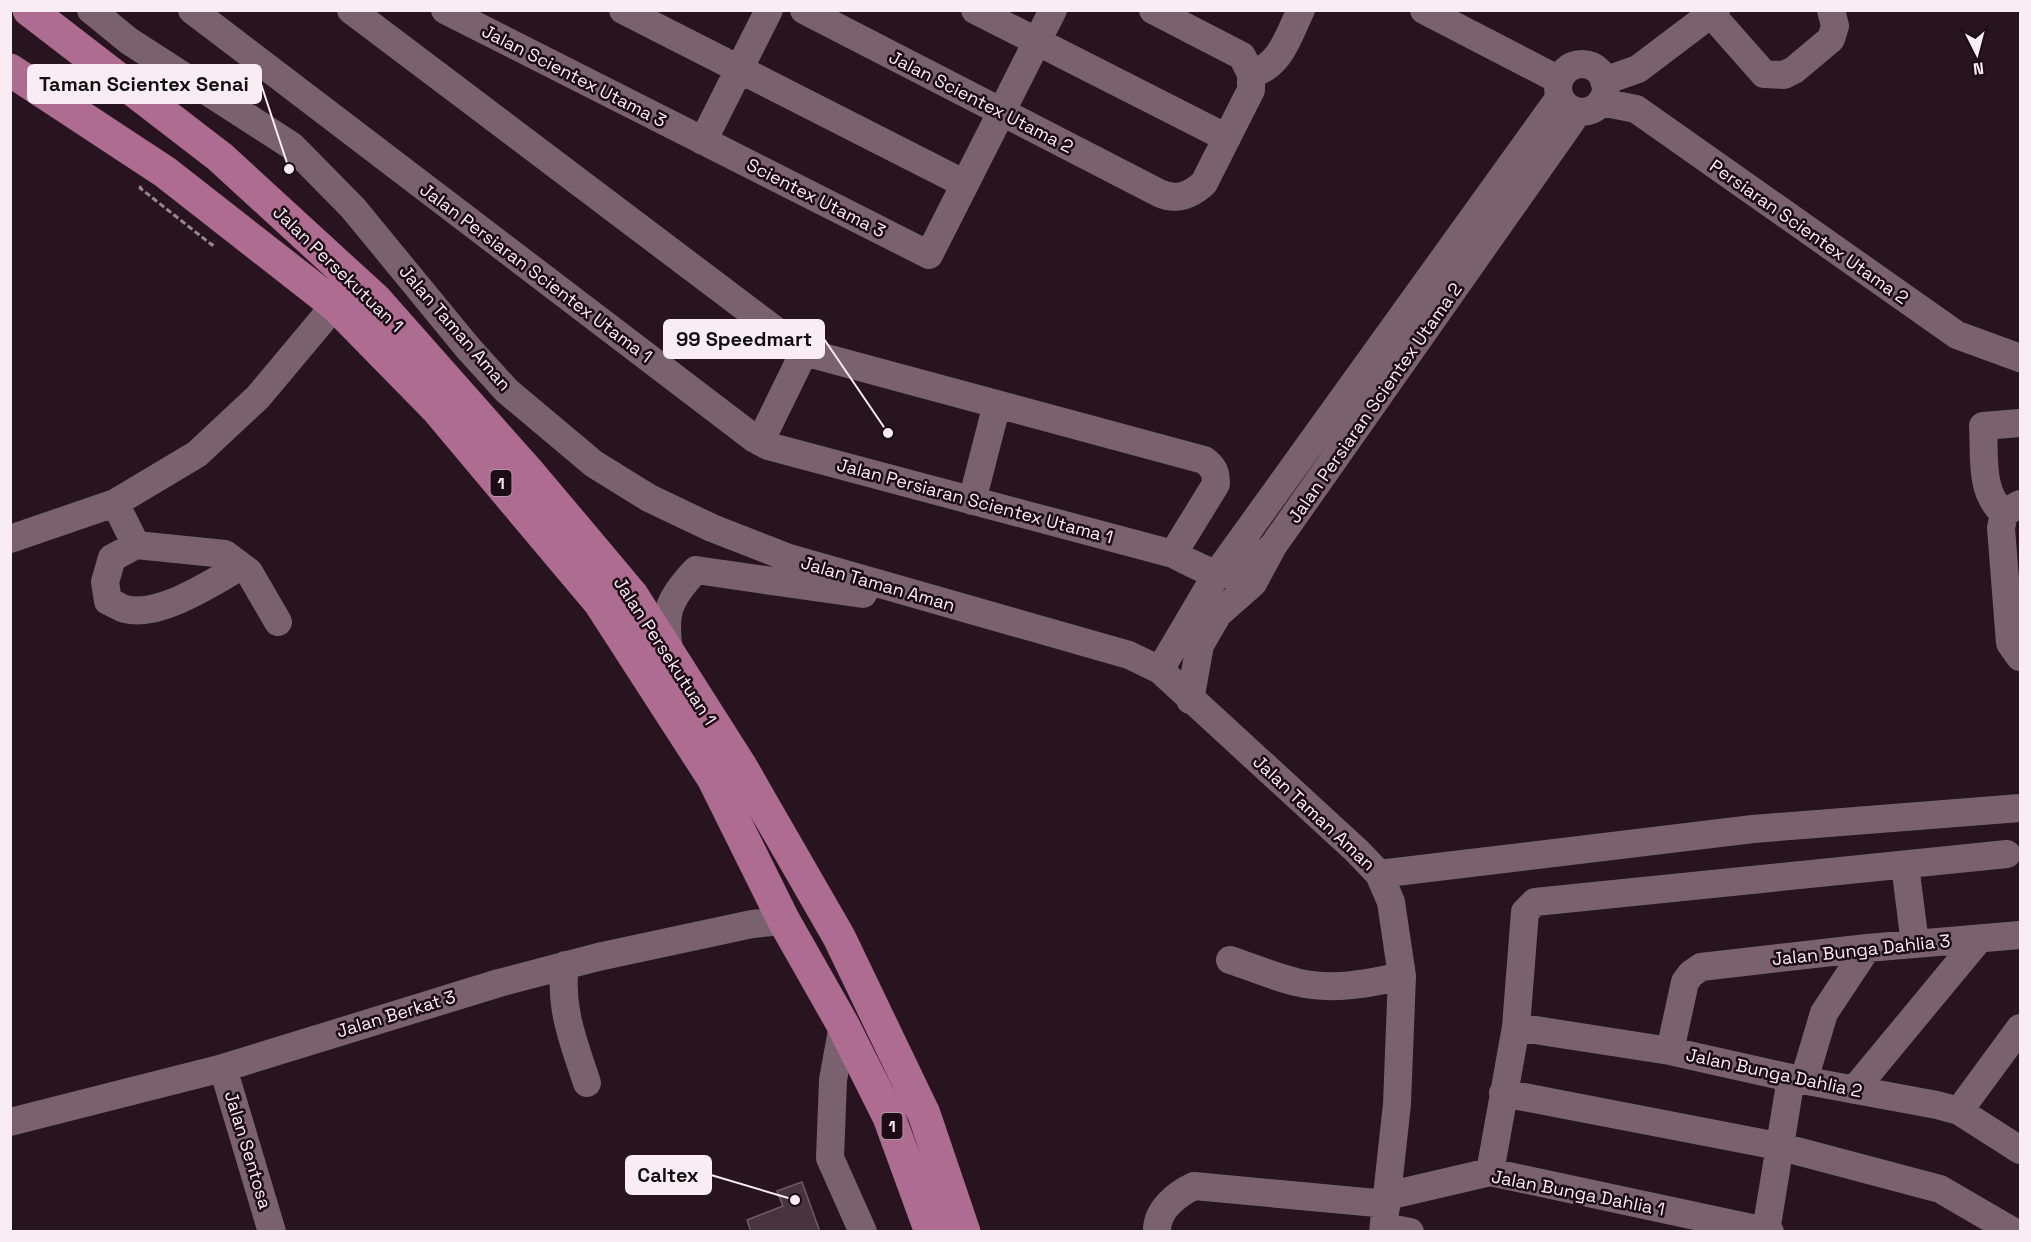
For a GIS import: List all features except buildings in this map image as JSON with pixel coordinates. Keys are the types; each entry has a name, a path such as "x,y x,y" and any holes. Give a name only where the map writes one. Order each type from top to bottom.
{"highway":[{"name":"Jalan Persekutuan 1","path":"29,10 220,158 376,300 531,475 632,595 740,765 839,937 924,1114 964,1232"},
{"name":"Jalan Persekutuan 1","path":"10,70 165,172 335,305 438,409 600,603 713,778 784,921 843,1025 889,1117 931,1232"}],"street":[{"name":"Jalan Taman Aman","path":"91,10 129,41 292,146 353,208 468,348 507,390 594,464 648,498 789,558 1129,655 1160,670 1190,700 1323,817 1379,874 1391,902 1402,976 1390,1218"},
{"name":"Jalan Persiaran Scientex Utama 1","path":"192,10 760,442 1173,554 1216,575"},
{"path":"351,10 804,352 1204,460 1211,465 1216,474 1216,484 1173,554"},
{"name":"Jalan Scientex Utama 3","path":"445,10 496,22 703,141"},
{"path":"623,10 965,184 1053,10"},
{"path":"703,141 769,10"},
{"name":"Jalan Scientex Utama 2","path":"804,10 1170,198 1194,192 1204,183 1227,138"},
{"path":"975,10 1227,138 1251,90 1250,70 1242,56 1153,10"},
{"path":"1250,70 1265,70 1276,60 1301,10"},
{"path":"1424,10 1581,94 1638,69 1714,12 1764,74 1784,75 1794,70 1831,39 1835,26 1831,10"},
{"name":"Persiaran Scientex Utama 2","path":"1581,94 1636,109 1957,335 2020,358"},
{"name":"Jalan Persiaran Scientex Utama 2","path":"1190,700 1200,645 1218,614 1253,583 1273,546 1581,94"},
{"name":"Jalan Persiaran Scientex Utama 2","path":"1160,670 1216,575 1581,94"},
{"name":"Scientex Utama 3","path":"703,141 929,255 965,184"},
{"path":"10,539 115,503 197,454 258,397 335,305"},
{"path":"760,442 804,352"},
{"path":"972,501 997,404"},
{"path":"2020,423 1983,426 1987,493 1993,504 2014,507 2001,528 2013,585 2010,643 2020,657"},
{"path":"115,503 136,545"},
{"path":"241,566 194,594 154,607 124,609 108,601 105,582 112,558 136,545 225,554 241,566 249,572 278,622"},
{"path":"1216,575 1248,568 1273,546"},
{"name":"Jalan Taman Aman","path":"671,659 665,627 667,611 678,588 696,570 966,609"},
{"path":"1379,874 1753,829 2020,808"},
{"path":"1490,1172 1516,1027 1525,912 1535,902 2007,854"},
{"path":"1905,865 1915,944"},
{"name":"Jalan Berkat 3","path":"10,1122 223,1068 565,965 752,924 784,921"},
{"name":"Jalan Bunga Dahlia 3","path":"1670,1051 1685,982 1690,974 1701,967 1867,948 2020,935"},
{"path":"1854,1090 1979,939"},
{"path":"1768,1231 1778,1146 1797,1079 1824,1013 1867,948"},
{"path":"1230,960 1297,982 1333,986 1365,984 1402,976"},
{"path":"565,965 562,989 565,1014 587,1083"},
{"path":"843,1025 833,1080 830,1158 863,1232"},
{"name":"Jalan Bunga Dahlia 2","path":"1516,1027 1670,1051 1959,1111 2020,1150"},
{"path":"1959,1111 2020,1028"},
{"name":"Jalan Sentosa","path":"223,1068 272,1232"},
{"path":"1503,1094 1778,1146 1940,1189 2014,1232"},
{"name":"Jalan Bunga Dahlia 1","path":"1157,1232 1157,1223 1167,1205 1178,1193 1194,1186 1390,1218 1490,1172 1768,1231"}],"path":[{"path":"140,188 212,245"}],"place":[{"name":"Taman Scientex Senai","path":"289,169"},
{"name":"99 Speedmart","path":"888,433"},
{"name":"Caltex","path":"795,1200"}]}
